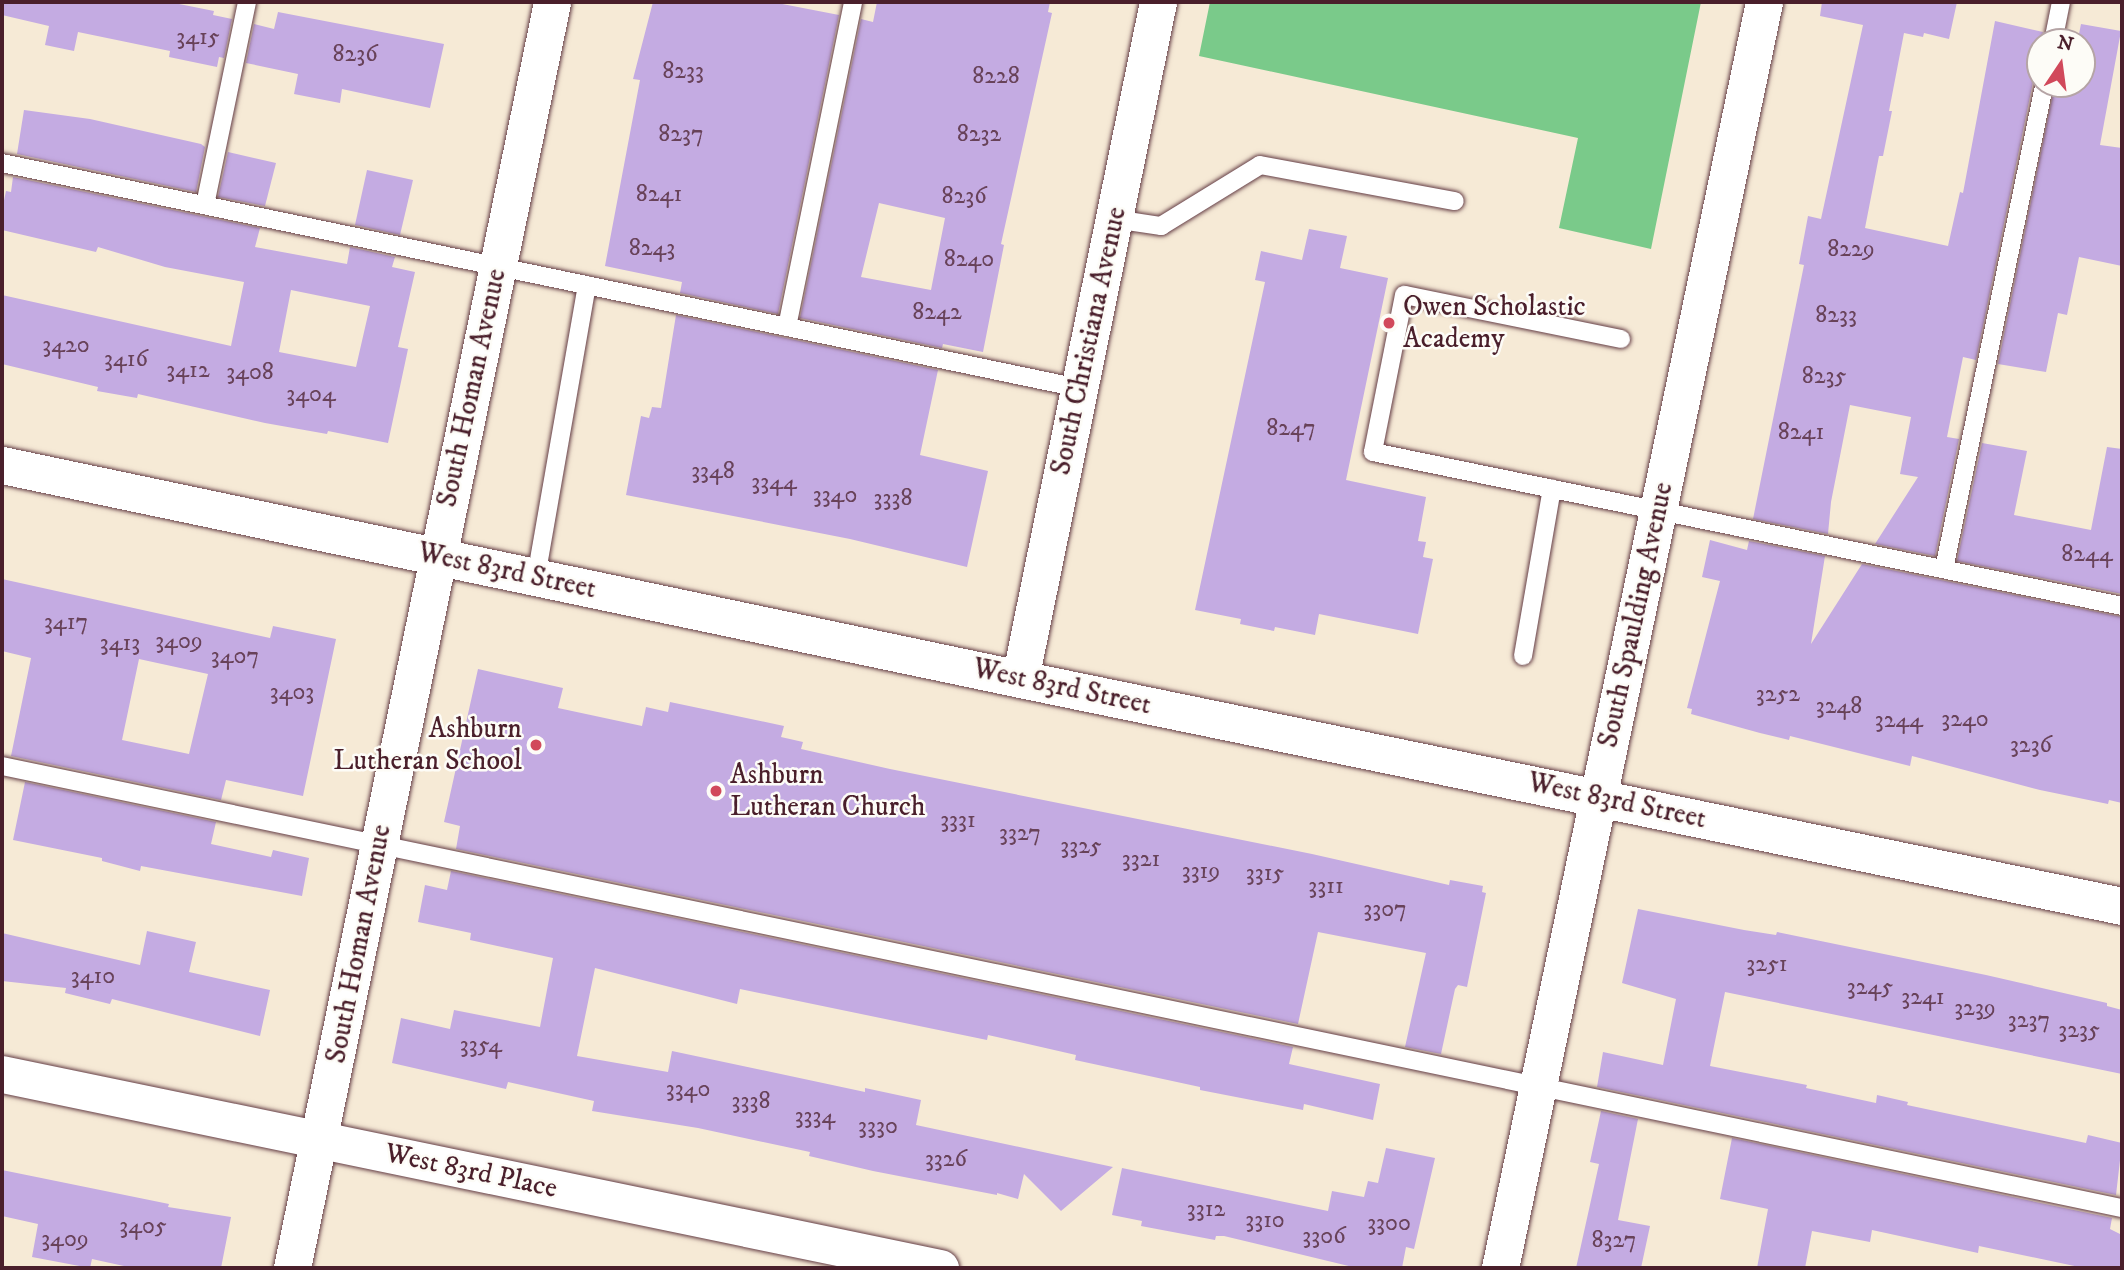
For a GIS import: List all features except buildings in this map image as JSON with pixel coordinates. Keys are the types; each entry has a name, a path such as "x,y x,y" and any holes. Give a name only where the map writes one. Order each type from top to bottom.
{"street":[{"name":"South Homan Avenue","path":"292,1268 552,2"},
{"name":"South Christiana Avenue","path":"1020,679 1158,2"},
{"name":"South Spaulding Avenue","path":"1500,1268 1764,2"},
{"name":"West 83rd Street","path":"2,465 1020,679 1599,796 2122,906"},
{"name":"West 83rd Place","path":"2,1074 940,1268"}],"lane":[{"path":"205,205 247,2"},
{"path":"787,327 853,2"},
{"path":"2056,28 2062,2"},
{"path":"1944,569 2041,98"},
{"path":"2,163 1079,388"},
{"path":"1114,219 1161,226 1260,165 1455,201"},
{"path":"536,577 587,285"},
{"path":"1621,339 1404,295 1373,452 2122,606"},
{"path":"1523,656 1552,488"},
{"path":"2,766 2122,1208"}],"green space":[{"path":"1210,2 1701,2 1651,249 1559,228 1578,138 1199,56"}],"place":[{"name":"Owen Scholastic Academy","path":"1389,323"},
{"name":"Ashburn Lutheran School","path":"536,745"},
{"name":"Ashburn Lutheran Church","path":"716,791"}]}
